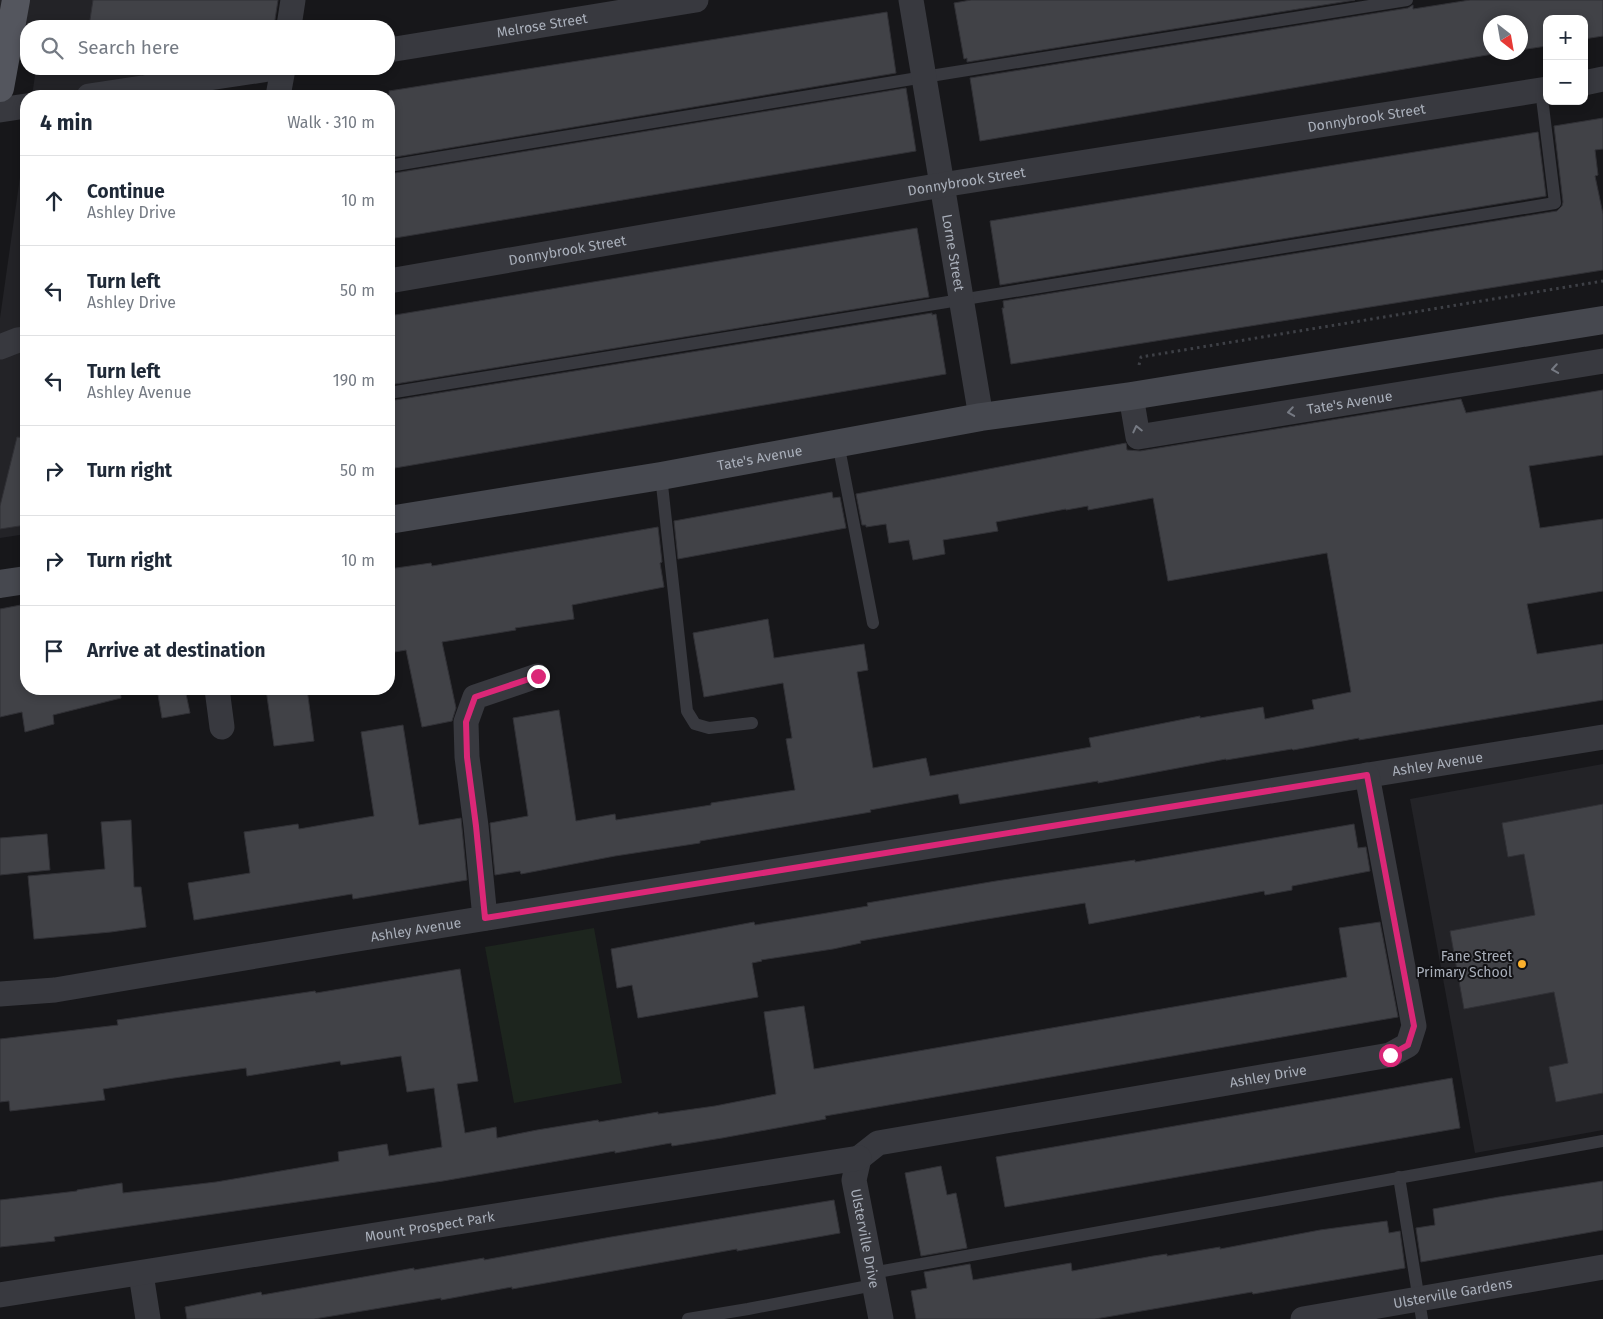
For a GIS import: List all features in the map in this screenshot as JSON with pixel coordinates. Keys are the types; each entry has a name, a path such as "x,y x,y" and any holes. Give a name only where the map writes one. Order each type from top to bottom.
{"main road":[{"path":"0,88 16,0"}],"street":[{"path":"290,20 293,0"},
{"name":"Melrose Street","path":"395,49 696,0"},
{"name":"Lorne Street","path":"911,0 981,417"},
{"path":"129,90 229,75"},
{"path":"279,90 282,75"},
{"path":"1588,82 1603,80"},
{"name":"Donnybrook Street","path":"395,280 942,184 1543,89"},
{"path":"0,110 20,107"},
{"name":"Tate's Avenue","path":"395,519 661,476 981,417 1131,396 1603,320"},
{"path":"0,347 20,340"},
{"name":"Tate's Avenue","path":"1131,396 1138,437 1603,361"},
{"path":"0,584 20,581"},
{"path":"485,918 467,757 466,722 475,697 538,676"},
{"path":"217,695 222,727"},
{"name":"Ashley Avenue","path":"0,994 55,990 485,918 1603,737"},
{"name":"Ashley Drive","path":"860,1158 878,1143 1390,1055 1408,1045 1414,1026 1367,775"},
{"name":"Mount Prospect Park","path":"0,1295 860,1158"},
{"name":"Ulsterville Drive","path":"860,1158 854,1180 880,1319"},
{"name":"Ulsterville Gardens","path":"1303,1319 1420,1309 1603,1267"},
{"path":"141,1274 148,1319"}],"lane":[{"path":"395,165 924,77 1407,0"},
{"path":"395,392 1555,203 1546,105"},
{"path":"838,443 873,623"},
{"path":"661,476 687,711 694,724 708,728 752,723"},
{"path":"688,1319 749,1314 873,1279 1399,1177 1603,1141"},
{"path":"1399,1177 1420,1309"}],"path":[{"path":"1131,396 1141,357 1603,281"}],"shaded area":[{"path":"0,0 154,0 151,20 20,20 20,40 0,42"},
{"path":"35,75 142,75 140,90 33,90"},
{"path":"20,177 20,535 0,538 0,318"},
{"name":"Fane Street Primary School","path":"1603,764 1603,1130 1475,1153 1410,799"},
{"path":"594,928 622,1083 514,1103 485,947"}],"building":[{"path":"93,0 278,0 275,20 90,20"},
{"path":"971,0 1355,0 967,62 967,58 964,59 954,3"},
{"path":"1470,0 1603,0 1603,36 1588,38 1588,15 1543,15 1543,47 1528,49 1528,15 1483,15 1483,56 980,141 970,78 1408,8 1413,5 1413,9"},
{"path":"887,12 896,73 395,157 395,90"},
{"path":"906,88 916,151 395,238 395,173"},
{"path":"1603,118 1603,149 1595,150 1598,175 1595,176 1603,214 1603,270 1011,364 1002,308 1004,308 1003,301 1557,211 1563,202 1554,126"},
{"path":"1538,132 1546,196 1000,285 990,221"},
{"path":"917,228 929,297 395,384 395,315"},
{"path":"932,313 932,315 936,314 946,374 395,468 395,400"},
{"path":"1603,390 1603,455 1529,466 1540,528 1603,519 1603,591 1527,604 1537,654 1603,644 1603,700 1359,740 1359,738 1293,750 1226,759 1098,783 1098,781 960,804 958,794 870,810 871,812 700,841 700,843 615,856 521,874 520,871 495,875 490,823 528,816 513,718 559,710 576,821 615,814 616,820 795,790 786,739 792,738 783,683 704,697 693,633 768,619 774,658 864,644 868,670 857,672 873,768 926,758 930,776 1091,747 1089,738 1200,716 1200,718 1263,707 1265,719 1314,709 1312,700 1351,692 1327,553 1168,581 1153,498 1088,510 1088,506 1066,509 996,522 998,531 943,540 945,554 913,560 909,540 889,543 886,524 866,527 866,525 862,525 856,494 1126,443 1127,450 1140,451 1461,399 1466,413"},
{"path":"17,437 20,437 20,526 0,529 0,506"},
{"path":"832,492 833,498 840,497 846,528 678,559 674,521"},
{"path":"658,527 662,562 660,563 664,587 572,605 574,619 442,642 456,708 452,721 422,727 406,650 395,652 395,568 431,563 432,566"},
{"path":"20,605 20,695 121,695 121,698 53,715 54,724 25,732 22,712 0,717 0,609"},
{"path":"158,695 186,695 190,713 162,718"},
{"path":"267,695 308,695 314,741 274,746"},
{"path":"403,725 419,825 461,818 467,880 353,899 352,894 194,920 188,883 250,873 244,832 298,824 299,829 374,816 361,732"},
{"path":"1603,804 1603,1093 1556,1102 1549,1067 1568,1063 1554,992 1464,1009 1450,931 1535,915 1524,854 1508,857 1502,823"},
{"path":"131,820 134,887 141,887 146,927 34,939 28,876 105,869 101,822"},
{"path":"1354,824 1358,848 1366,847 1370,871 1292,886 1292,890 1265,895 1264,891 1089,924 1085,903 860,941 861,943 833,949 761,960 752,963 758,997 638,1018 632,985 617,988 611,949 754,922 755,925 868,906 867,903 996,881 1135,860 1135,862"},
{"path":"47,834 50,870 0,875 0,838"},
{"path":"1380,922 1398,1017 825,1116 826,1119 722,1138 672,1146 671,1143 615,1153 615,1151 443,1181 54,1237 55,1241 0,1247 0,1200 77,1191 122,1183 123,1193 216,1182 339,1161 338,1152 387,1144 389,1156 442,1147 434,1088 407,1092 401,1056 341,1065 340,1061 247,1076 246,1068 174,1078 103,1089 105,1100 10,1111 9,1101 0,1102 0,1039 118,1025 117,1020 315,991 316,993 460,969 478,1081 457,1084 465,1133 496,1127 497,1138 598,1120 599,1122 658,1112 658,1114 715,1106 776,1094 764,1012 804,1006 814,1069 1347,977 1339,928"},
{"path":"1452,1078 1460,1128 1005,1207 996,1157"},
{"path":"941,1166 947,1195 956,1193 967,1248 921,1256 905,1173"},
{"path":"1603,1181 1603,1230 1421,1262 1416,1228 1435,1225 1433,1209"},
{"path":"834,1200 840,1233 737,1251 737,1249 512,1289 512,1287 441,1300 441,1298 314,1319 187,1319 185,1307 261,1292 262,1295 414,1268 414,1270 484,1258 484,1260"},
{"path":"1387,1221 1389,1233 1400,1231 1405,1268 1095,1319 916,1319 911,1291 927,1288 924,1272 970,1264 973,1280 1071,1263 1072,1271 1153,1256 1167,1254 1167,1256 1220,1247 1220,1249 1320,1230"}],"place":[{"name":"Fane Street Primary School","path":"1522,964"}],"route":[{"path":"538,676 475,697 466,722 467,757 485,918 1367,775 1414,1026 1408,1045 1390,1055"}]}
